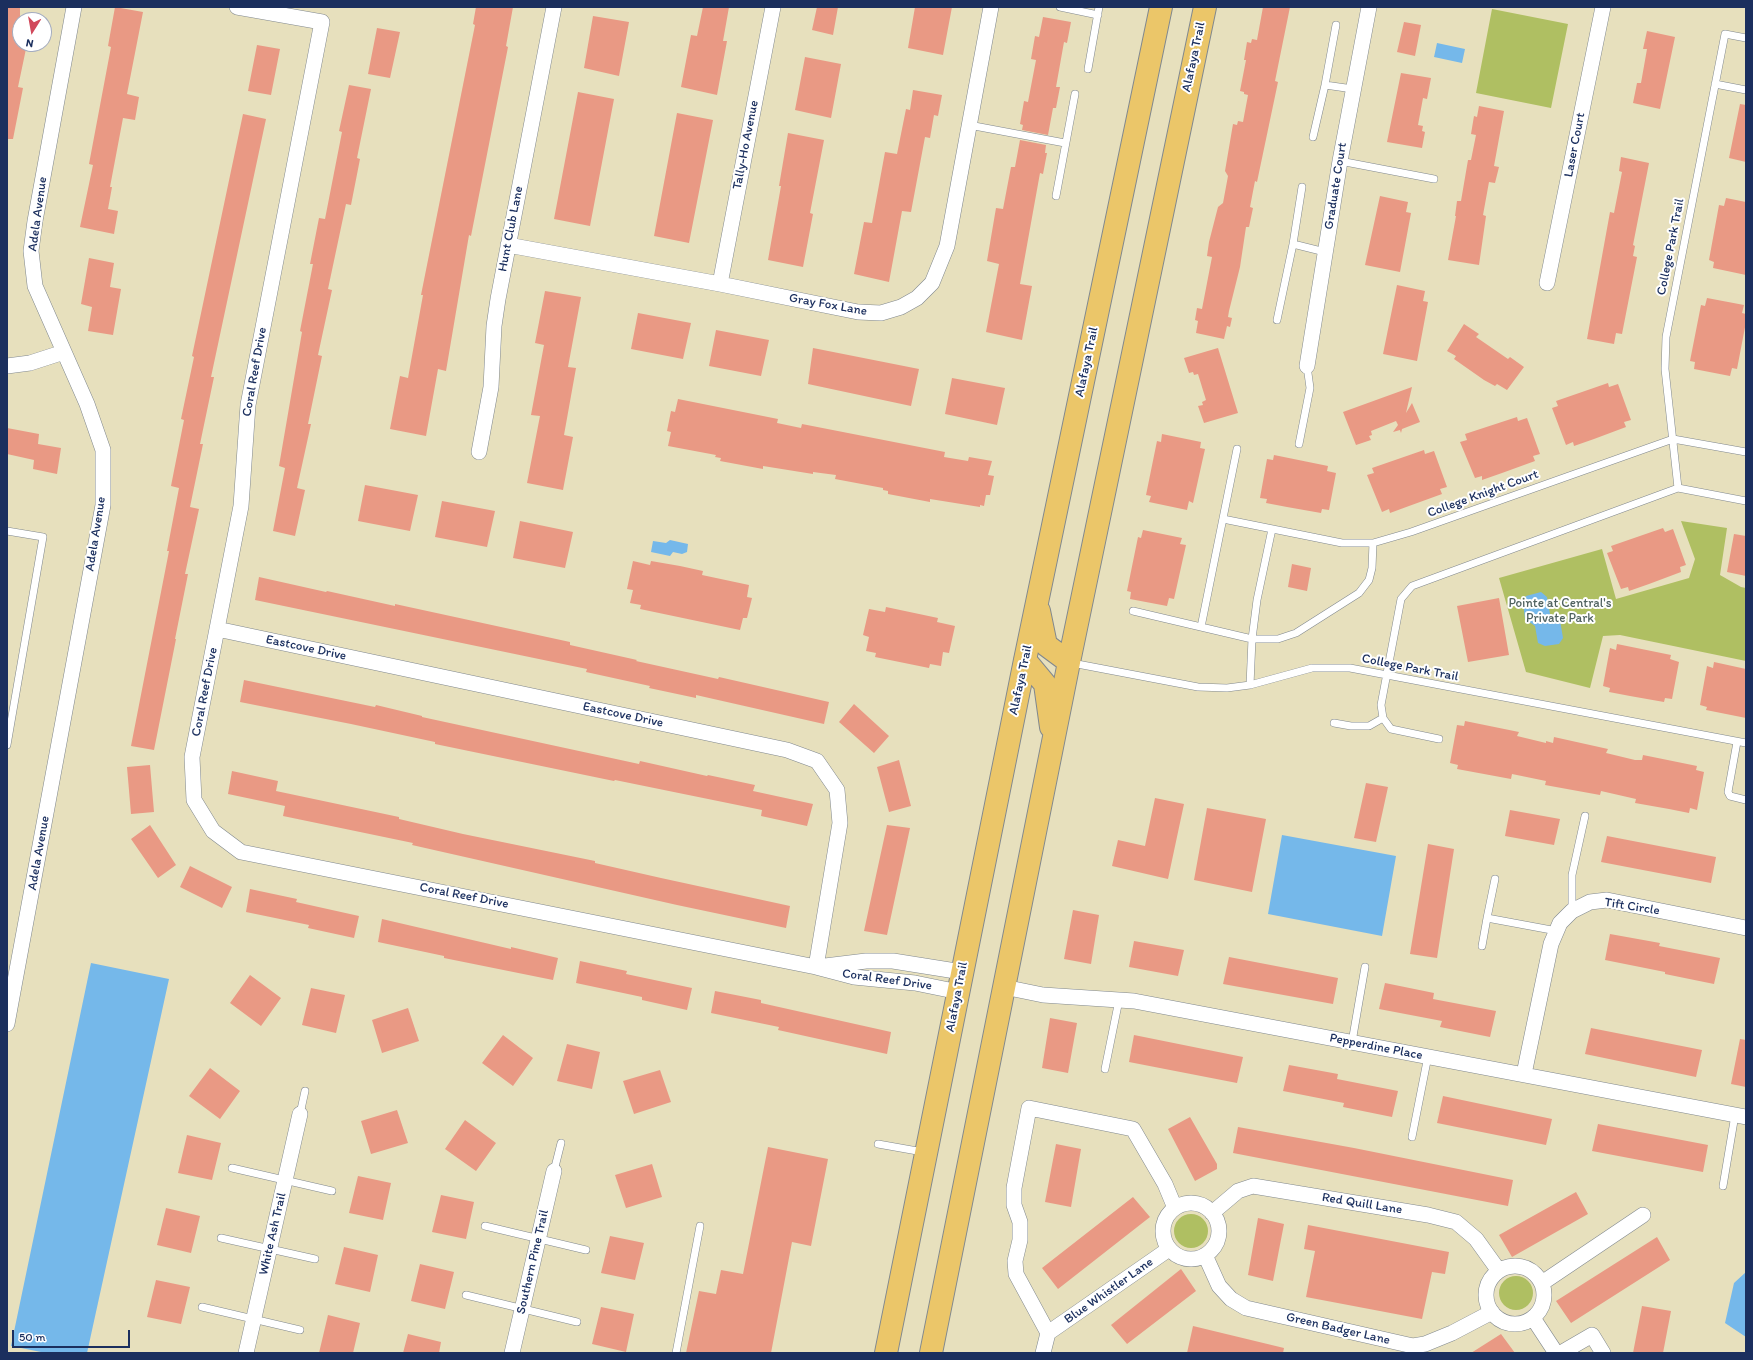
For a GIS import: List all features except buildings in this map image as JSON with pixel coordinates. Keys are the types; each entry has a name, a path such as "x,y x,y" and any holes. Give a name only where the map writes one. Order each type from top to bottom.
{"main road":[{"name":"Alafaya Trail","path":"886,1353 1025,660 1160,7"},
{"name":"Alafaya Trail","path":"931,1353 1069,662 1205,7"},
{"path":"1038,602 1046,645 1069,662"},
{"path":"1025,660 1044,684 1053,742"}],"street":[{"name":"Adela Avenue","path":"7,1024 103,505 103,450 87,404 35,286 31,251 35,221 74,7"},
{"name":"Coral Reef Drive","path":"237,7 322,22 248,405 241,506 192,757 194,800 213,831 241,852 816,967 854,977 915,983 960,982"},
{"name":"Hunt Club Lane","path":"479,452 491,387 494,326 498,299 554,7"},
{"name":"Tally-Ho Avenue","path":"720,284 773,7"},
{"name":"Gray Fox Lane","path":"508,245 720,284 858,312 881,313 902,307 917,298 932,283 947,246 991,7"},
{"name":"Graduate Court","path":"1307,366 1340,161 1368,7"},
{"name":"Laser Court","path":"1547,283 1603,7"},
{"path":"7,366 30,363 64,352"},
{"name":"Eastcove Drive","path":"217,629 787,750 817,761 837,790 840,823 816,967"},
{"name":"Tift Circle","path":"1524,1074 1551,944 1560,923 1572,911 1590,902 1607,900 1746,928"},
{"name":"Coral Reef Drive","path":"816,967 866,961 893,962 960,982"},
{"name":"Pepperdine Place","path":"1004,988 1043,995 1119,999 1741,1116"},
{"path":"1043,1353 1048,1333 1016,1274 1015,1261 1020,1240 1020,1222 1014,1204 1014,1188 1029,1108 1133,1129 1165,1184 1175,1208"},
{"name":"White Ash Trail","path":"246,1353 300,1114"},
{"name":"Southern Pine Trail","path":"512,1353 554,1171"},
{"name":"Red Quill Lane","path":"1212,1213 1238,1191 1253,1186 1428,1215 1456,1222 1476,1239 1499,1271"},
{"path":"1191,1203 1206,1208 1212,1213 1216,1220 1218,1235 1216,1243 1206,1255 1198,1258 1186,1258 1175,1254 1169,1249 1164,1241 1164,1222 1168,1214 1175,1208 1191,1203"},
{"path":"1542,1283 1643,1215"},
{"name":"Blue Whistler Lane","path":"1048,1333 1169,1249"},
{"name":"Green Badger Lane","path":"1206,1255 1219,1286 1231,1300 1246,1308 1414,1346 1425,1344 1452,1333 1492,1312"},
{"path":"1515,1266 1523,1267 1531,1270 1542,1283 1544,1298 1539,1313 1533,1318 1519,1324 1504,1322 1492,1312 1487,1304 1487,1290 1492,1277 1499,1271 1515,1266"},
{"path":"1533,1318 1556,1353"},
{"path":"1561,1353 1592,1336 1602,1353"}],"lane":[{"path":"1060,7 1098,15"},
{"path":"1088,69 1099,7"},
{"path":"1313,137 1325,85 1336,25"},
{"name":"College Park Trail","path":"1678,488 1665,369 1666,337 1724,34 1746,38"},
{"path":"1715,84 1746,90"},
{"path":"1325,85 1353,89"},
{"path":"1056,196 1075,94"},
{"path":"969,125 1065,143"},
{"path":"1340,161 1434,179"},
{"path":"1276,320 1293,244 1302,187"},
{"path":"1293,244 1325,252"},
{"path":"1299,444 1310,388 1307,366"},
{"path":"1673,438 1746,452"},
{"name":"College Knight Court","path":"1223,519 1342,543 1373,543 1411,532 1673,438"},
{"path":"1201,627 1237,449"},
{"path":"1439,739 1391,729 1383,718 1381,705 1401,599 1412,586 1678,488 1746,501"},
{"path":"1250,685 1252,639 1257,600 1272,529"},
{"path":"7,531 43,537 7,745"},
{"path":"1133,611 1252,639 1278,639 1296,633 1359,593 1369,580 1372,568 1373,543"},
{"name":"College Park Trail","path":"1069,662 1198,687 1227,688 1250,685 1312,668 1350,668 1746,744"},
{"path":"1334,723 1351,726 1369,726 1383,718"},
{"path":"1737,742 1728,792 1730,796 1746,800"},
{"path":"1572,911 1572,875 1585,816"},
{"path":"1482,946 1495,880"},
{"path":"1487,918 1556,931"},
{"path":"1352,1042 1365,967"},
{"path":"1105,1069 1119,999"},
{"path":"1412,1137 1428,1056"},
{"path":"300,1114 305,1091"},
{"path":"1723,1186 1741,1116"},
{"path":"554,1171 561,1143"},
{"path":"878,1144 926,1153"},
{"path":"232,1168 332,1191"},
{"path":"485,1226 586,1250"},
{"path":"676,1353 700,1226"},
{"path":"221,1238 315,1259"},
{"path":"466,1295 576,1322"},
{"path":"202,1307 300,1330"}],"green space":[{"path":"1492,9 1568,24 1551,108 1476,93"},
{"name":"Pointe at Central's Private Park","path":"1681,521 1727,528 1720,575 1741,587 1746,588 1746,661 1620,635 1603,636 1590,688 1526,672 1499,578 1602,549 1616,599 1689,578 1695,559"},
{"path":"1188,1214 1194,1214 1203,1219 1207,1225 1207,1237 1203,1243 1194,1248 1188,1248 1179,1243 1174,1234 1174,1228 1179,1219"},
{"path":"1513,1276 1519,1276 1528,1281 1532,1287 1532,1299 1528,1305 1519,1310 1513,1310 1504,1305 1499,1296 1499,1290 1504,1281"}],"water":[{"path":"1437,43 1465,49 1462,63 1434,57"},
{"path":"670,540 688,544 687,552 682,554 673,552 670,556 651,552 653,541 666,543"},
{"path":"1541,592 1547,597 1550,614 1560,620 1563,638 1559,644 1545,646 1538,643 1535,626 1525,619 1523,603 1526,596"},
{"path":"1282,835 1396,856 1382,936 1268,914"},
{"path":"91,963 169,979 87,1353 46,1353 11,1346"},
{"path":"1746,1272 1746,1337 1725,1323 1734,1283"}]}
